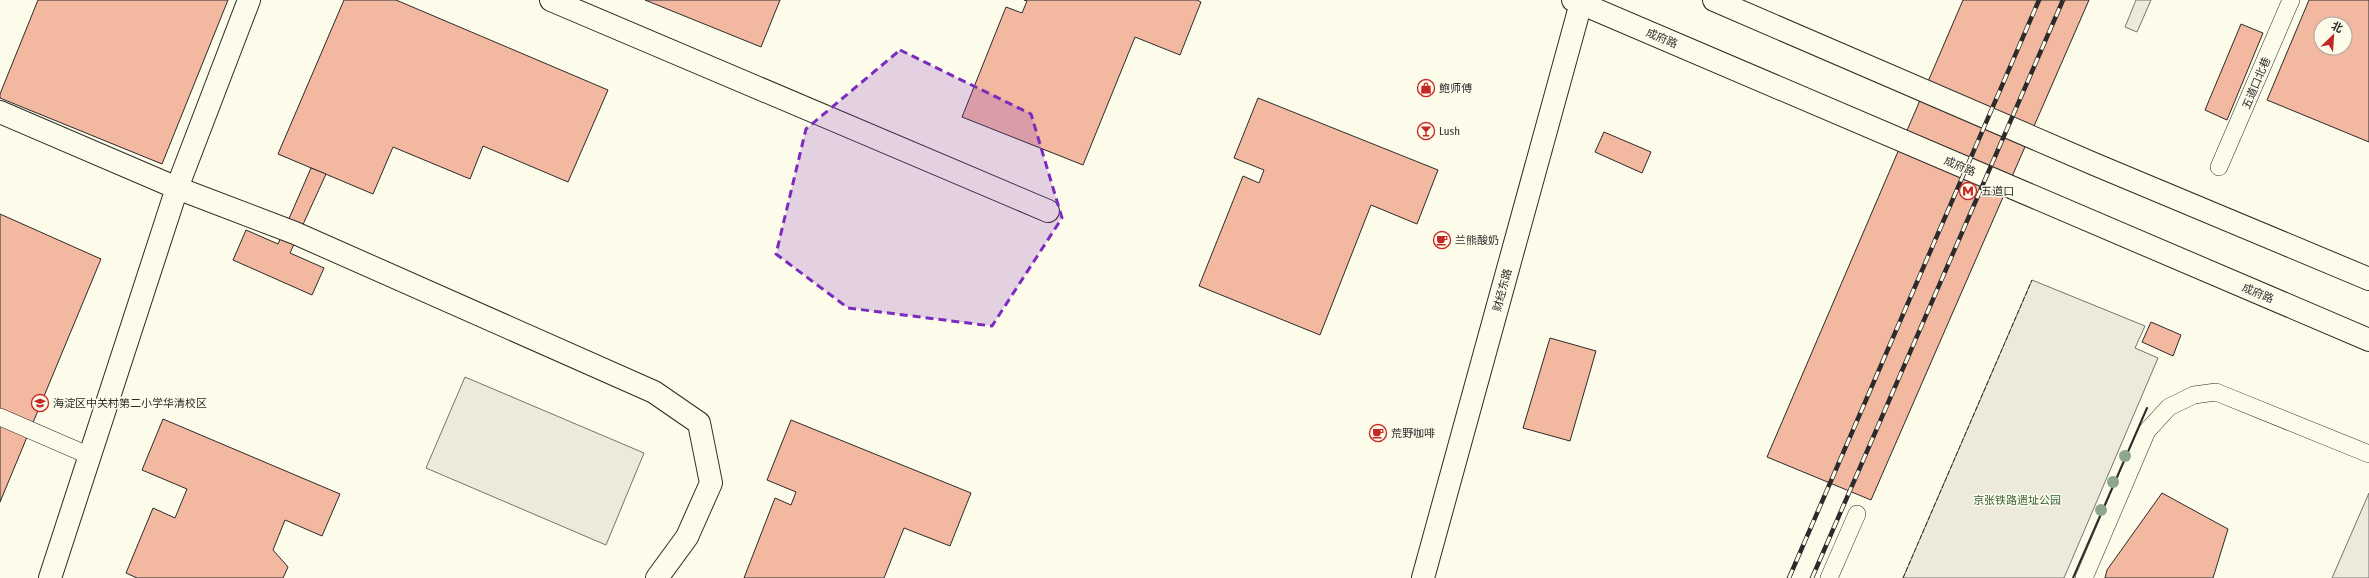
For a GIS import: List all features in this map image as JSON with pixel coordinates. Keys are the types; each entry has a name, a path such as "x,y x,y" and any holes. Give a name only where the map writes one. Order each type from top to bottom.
{"street":[{"path":"50,578 177,188 248,0"},
{"path":"551,0 1048,212"},
{"path":"1714,0 2087,162 2369,279"},
{"name":"成府路","path":"1579,1 2369,340"},
{"name":"财经东路","path":"1423,578 1579,1"},
{"path":"0,112 177,188 295,232 654,392 699,422 711,483 688,538 657,578"}],"lane":[{"name":"五道口北巷","path":"2220,166 2291,0"},
{"path":"2084,578 2147,431 2169,407 2194,395 2216,392 2369,454"},
{"path":"0,417 90,456"},
{"path":"1829,578 1857,514"}],"highlighted area":[{"path":"900,50 1031,114 1062,218 992,326 848,308 776,254 806,129"}],"green space":[{"path":"2136,0 2151,0 2137,32 2125,27"},
{"name":"京张铁路遗址公园","path":"2032,280 2145,326 2135,348 2158,358 2064,578 1903,578"},
{"path":"465,377 644,453 606,545 426,468"}],"shaded area":[{"path":"2369,493 2369,578 2332,578"}],"building":[{"path":"38,0 228,0 162,164 0,98 0,94"},
{"path":"344,0 396,0 608,90 568,182 483,146 470,179 393,147 373,194 278,154"},
{"path":"645,0 780,0 761,47"},
{"path":"1024,0 1197,0 1201,2 1180,55 1135,37 1083,165 962,117 1006,7 1022,13 1027,1"},
{"name":"五道口","path":"1963,0 2089,0 1871,500 1767,457"},
{"path":"2309,0 2369,0 2369,142 2267,100"},
{"path":"2241,24 2263,33 2227,120 2205,110"},
{"path":"1258,98 1438,170 1417,224 1371,205 1320,335 1199,286 1243,176 1259,183 1264,170 1234,158"},
{"path":"1604,132 1651,152 1642,173 1595,152"},
{"path":"311,168 326,174 290,253 324,268 312,295 233,260 246,230 278,244"},
{"path":"0,214 101,259 0,502"},
{"path":"2151,322 2181,335 2173,356 2142,342"},
{"path":"1550,338 1596,351 1570,441 1523,428"},
{"path":"163,419 340,494 322,536 285,520 273,550 288,567 283,578 137,578 126,573 153,508 175,518 187,489 142,470"},
{"path":"791,420 971,493 950,546 904,528 884,578 744,578 775,498 791,505 796,492 767,480"},
{"path":"2162,493 2228,529 2213,578 2105,578 2107,570"}],"railway":[{"path":"1789,578 2039,0"},
{"path":"1812,578 2063,0"}],"fence":[{"path":"1903,578 2032,280"}],"wall":[{"path":"2073,578 2147,408"}],"place":[{"name":"鲍师傅","path":"1426,88"},
{"name":"Lush","path":"1426,131"},
{"name":"五道口","path":"1968,191"},
{"name":"兰熊酸奶","path":"1442,240"},
{"name":"海淀区中关村第二小学华清校区","path":"40,403"},
{"name":"荒野咖啡","path":"1378,433"}]}
